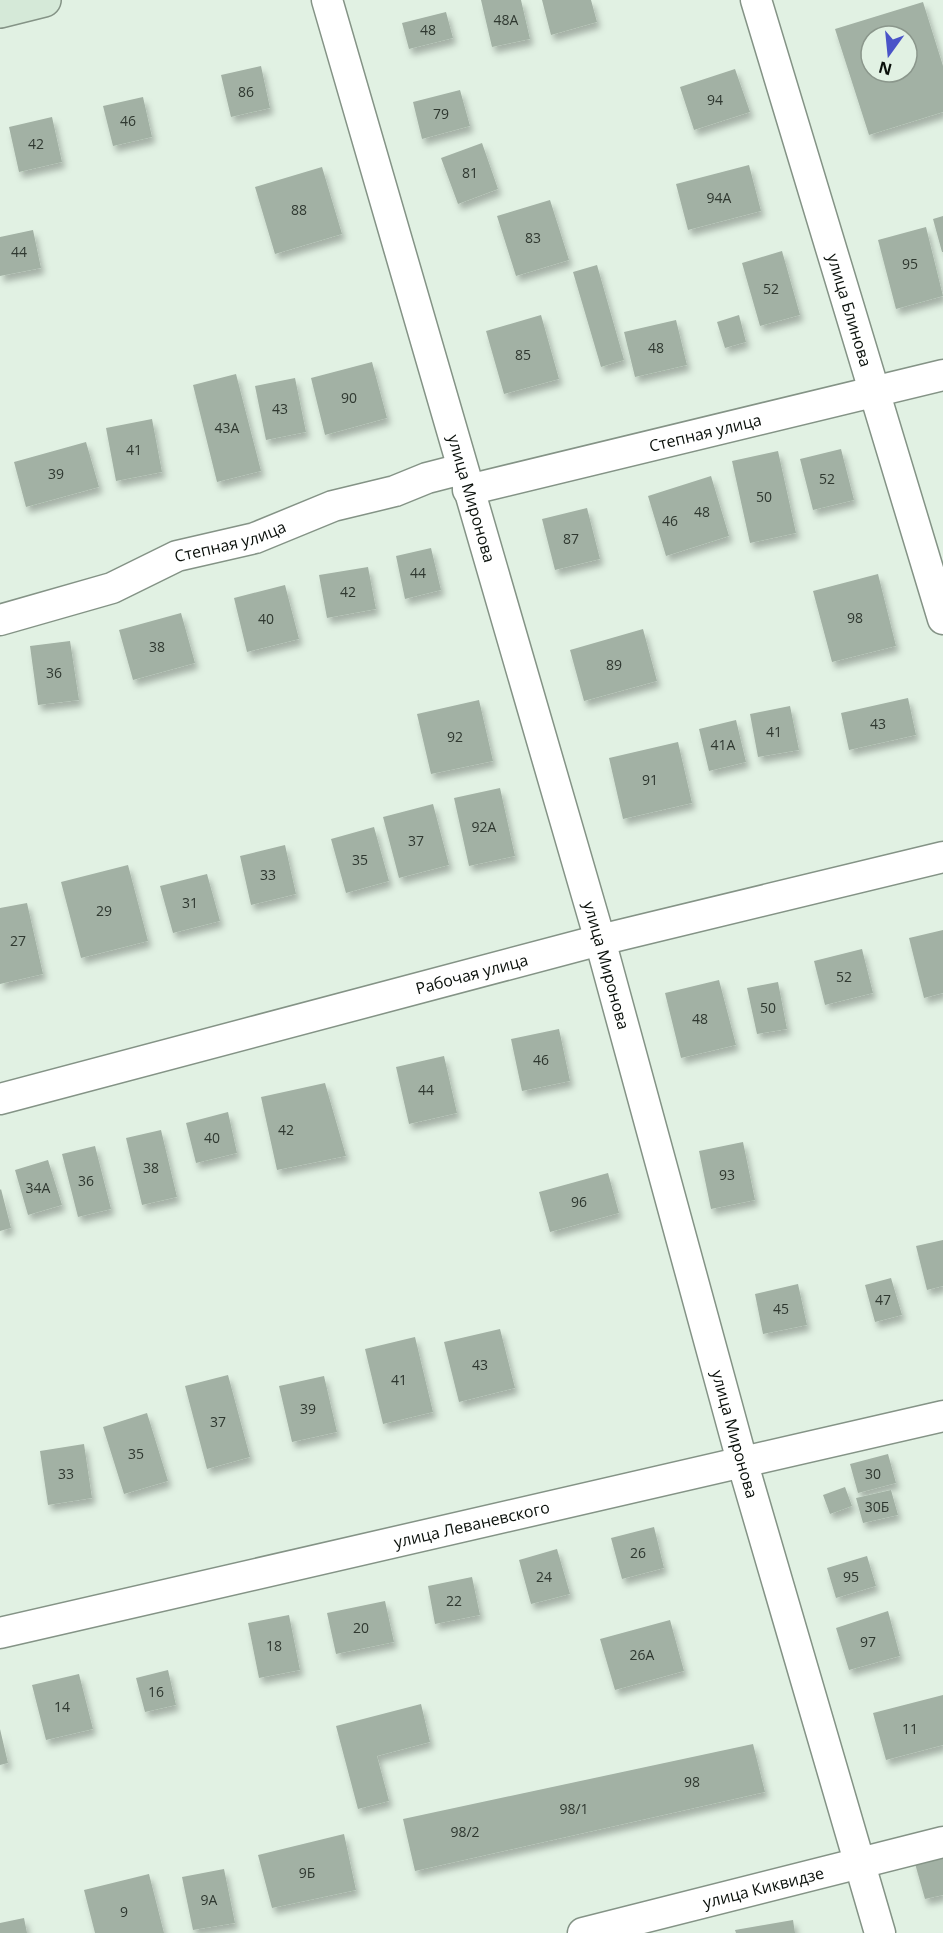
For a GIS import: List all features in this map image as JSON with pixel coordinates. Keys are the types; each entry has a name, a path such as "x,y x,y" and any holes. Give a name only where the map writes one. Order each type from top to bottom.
{"street":[{"path":"0,11 44,0"},
{"name":"улица Миронова","path":"327,0 600,940 741,1461 879,1933"},
{"name":"улица Блинова","path":"756,0 943,619"},
{"name":"Степная улица","path":"0,620 112,588 177,556 255,538 333,507 395,491 427,478 465,479 876,392 943,375"},
{"name":"Рабочая улица","path":"0,1099 600,940 943,857"},
{"name":"улица Леваневского","path":"0,1633 943,1416"},
{"name":"улица Киквидзе","path":"583,1933 943,1842"}],"building":[{"path":"481,0 521,0 530,39 492,47"},
{"path":"542,0 591,0 597,22 551,35"},
{"path":"923,2 943,66 943,112 869,135 835,29"},
{"path":"446,12 453,38 409,49 402,23"},
{"path":"261,66 270,108 231,117 221,75"},
{"path":"735,69 750,112 694,130 680,87"},
{"path":"460,90 470,126 422,139 413,102"},
{"path":"143,97 152,137 113,146 103,106"},
{"path":"52,117 62,162 19,172 9,127"},
{"path":"482,143 498,189 458,204 441,158"},
{"path":"749,165 761,211 688,230 676,184"},
{"path":"322,167 342,234 275,254 255,187"},
{"path":"550,200 569,260 516,276 497,216"},
{"path":"943,216 943,252 942,252 933,219"},
{"path":"926,227 943,296 896,309 878,240"},
{"path":"33,230 41,268 0,276 0,237"},
{"path":"782,251 800,315 760,326 742,263"},
{"path":"597,265 624,360 601,367 573,272"},
{"path":"541,315 559,379 504,394 486,331"},
{"path":"739,315 746,342 725,348 717,322"},
{"path":"676,320 687,365 635,377 624,332"},
{"path":"372,362 387,418 325,435 311,378"},
{"path":"236,374 261,471 217,482 193,385"},
{"path":"295,378 306,432 266,440 255,386"},
{"path":"152,419 162,472 116,481 106,428"},
{"path":"86,442 99,487 26,507 14,462"},
{"path":"841,449 854,500 813,510 800,459"},
{"path":"778,451 796,533 750,543 732,461"},
{"path":"711,476 729,536 666,556 648,496"},
{"path":"587,508 600,559 555,570 542,519"},
{"path":"431,548 441,590 405,599 396,556"},
{"path":"368,567 376,609 327,618 319,575"},
{"path":"878,574 896,646 832,662 813,591"},
{"path":"285,585 299,639 247,652 234,598"},
{"path":"181,613 195,663 133,680 119,630"},
{"path":"643,629 657,681 584,701 570,650"},
{"path":"70,641 79,700 38,705 30,646"},
{"path":"908,698 916,735 849,750 841,713"},
{"path":"479,700 493,761 431,774 417,714"},
{"path":"790,706 799,750 758,757 750,714"},
{"path":"736,720 746,762 709,771 699,729"},
{"path":"678,742 692,803 623,819 609,758"},
{"path":"500,788 515,856 469,866 454,798"},
{"path":"433,804 449,865 399,878 383,817"},
{"path":"374,827 389,881 346,893 331,839"},
{"path":"285,845 296,894 251,905 240,856"},
{"path":"128,865 148,941 81,958 61,882"},
{"path":"207,874 220,921 173,933 160,886"},
{"path":"27,903 43,974 0,984 0,908"},
{"path":"943,930 943,993 924,998 909,938"},
{"path":"862,949 873,993 825,1005 814,961"},
{"path":"719,980 736,1045 681,1058 665,993"},
{"path":"778,982 787,1029 757,1034 747,988"},
{"path":"559,1029 570,1081 522,1091 511,1039"},
{"path":"444,1056 457,1113 409,1124 396,1067"},
{"path":"325,1083 346,1156 277,1170 261,1097"},
{"path":"228,1112 237,1153 196,1163 186,1123"},
{"path":"161,1130 177,1197 142,1205 126,1138"},
{"path":"743,1142 755,1200 711,1209 699,1151"},
{"path":"95,1146 111,1209 78,1217 62,1154"},
{"path":"48,1160 62,1205 28,1215 15,1170"},
{"path":"608,1173 619,1213 550,1232 539,1192"},
{"path":"0,1190 11,1228 0,1231"},
{"path":"943,1240 943,1286 927,1290 916,1246"},
{"path":"891,1278 902,1315 875,1322 865,1285"},
{"path":"798,1284 807,1325 763,1334 755,1294"},
{"path":"500,1329 515,1388 459,1402 444,1342"},
{"path":"415,1337 433,1412 383,1424 365,1349"},
{"path":"228,1375 250,1457 207,1469 185,1386"},
{"path":"324,1376 337,1432 292,1442 279,1386"},
{"path":"147,1413 168,1481 124,1494 103,1427"},
{"path":"84,1444 92,1498 48,1505 40,1451"},
{"path":"888,1454 896,1483 858,1493 850,1464"},
{"path":"845,1487 852,1506 830,1514 823,1495"},
{"path":"891,1490 898,1515 863,1523 856,1498"},
{"path":"654,1527 664,1568 622,1579 611,1538"},
{"path":"557,1549 570,1594 531,1604 519,1560"},
{"path":"867,1556 876,1586 836,1598 827,1568"},
{"path":"472,1577 480,1615 435,1624 428,1586"},
{"path":"385,1601 394,1642 336,1654 327,1613"},
{"path":"888,1611 900,1656 849,1670 836,1628"},
{"path":"289,1615 300,1670 259,1678 248,1623"},
{"path":"670,1620 684,1671 615,1690 600,1639"},
{"path":"168,1670 176,1705 145,1712 136,1678"},
{"path":"79,1674 93,1729 46,1740 32,1685"},
{"path":"943,1695 943,1745 886,1760 873,1713"},
{"path":"421,1704 430,1742 377,1756 389,1801 358,1809 336,1726"},
{"path":"0,1729 8,1763 0,1765"},
{"path":"753,1744 765,1792 415,1871 403,1819"},
{"path":"344,1834 356,1890 272,1908 258,1855"},
{"path":"943,1852 943,1895 925,1899 914,1860"},
{"path":"224,1869 235,1923 193,1930 182,1877"},
{"path":"149,1874 164,1933 95,1933 84,1890"},
{"path":"24,1918 27,1933 0,1933 0,1923"},
{"path":"793,1920 795,1933 736,1933 735,1930"}]}
